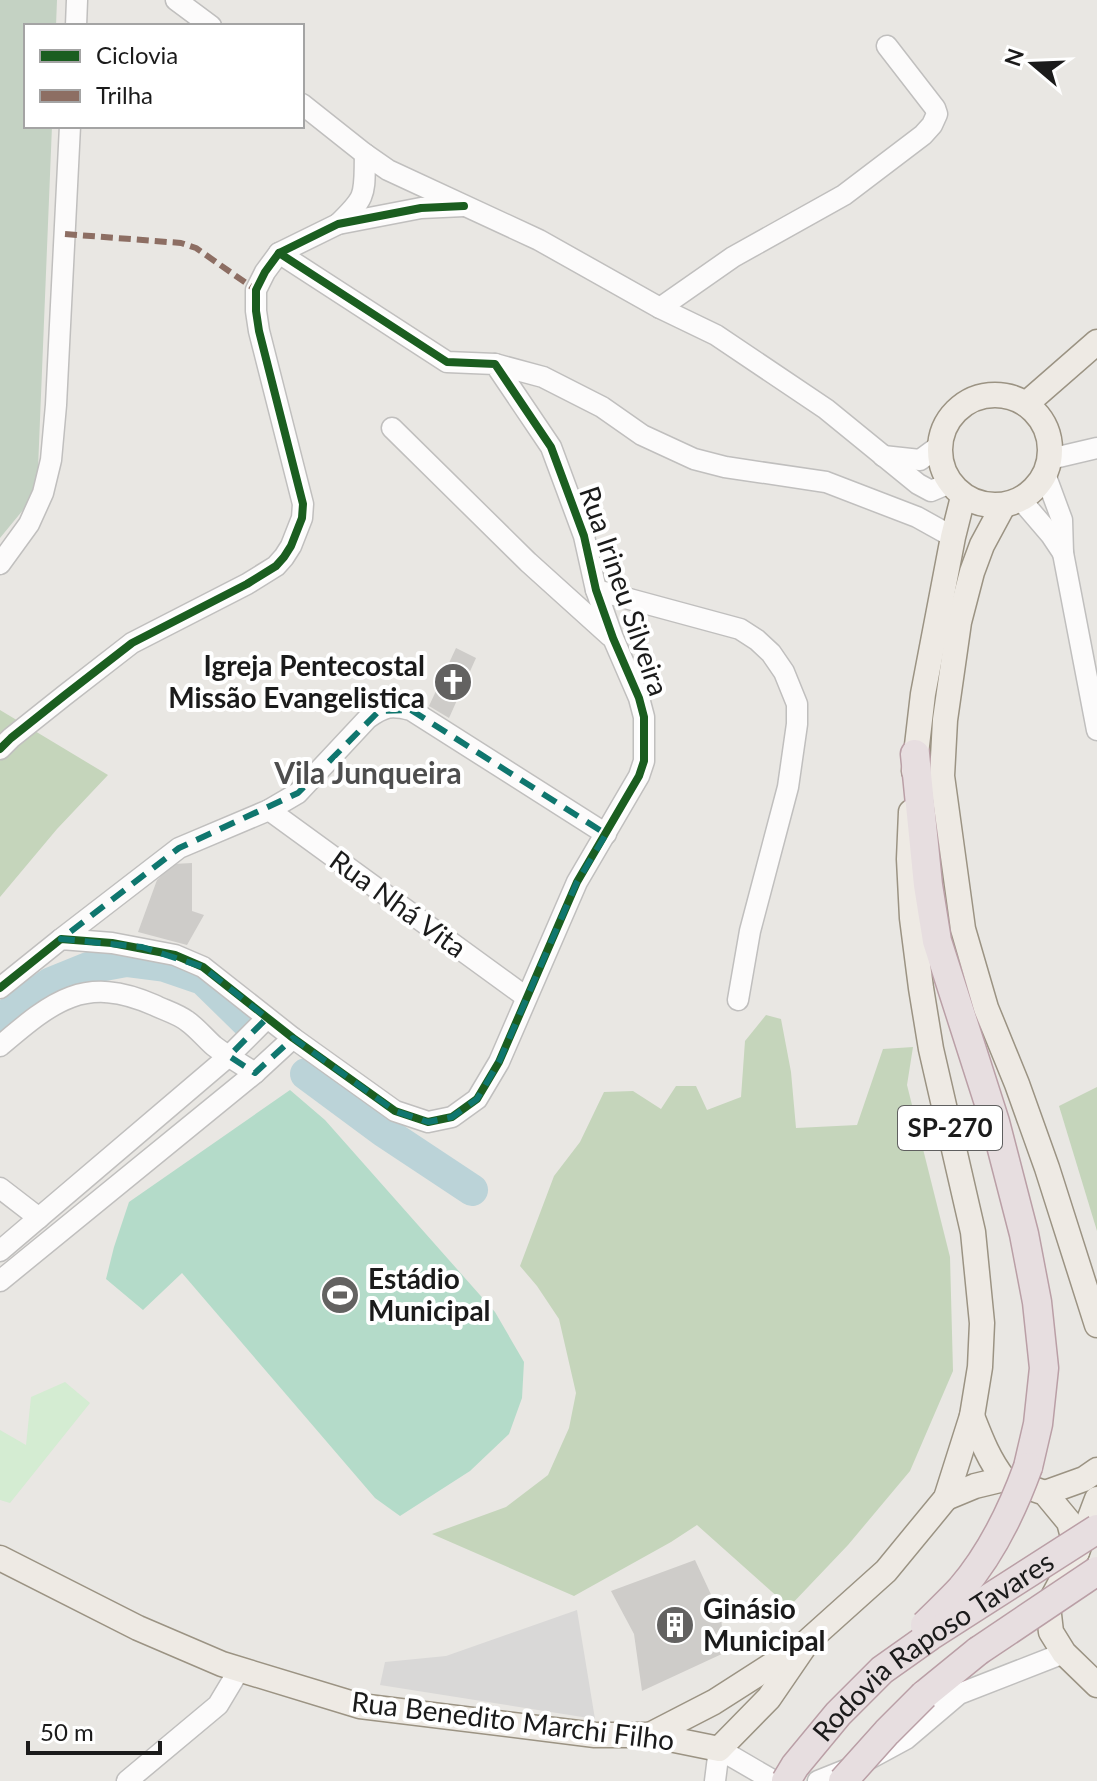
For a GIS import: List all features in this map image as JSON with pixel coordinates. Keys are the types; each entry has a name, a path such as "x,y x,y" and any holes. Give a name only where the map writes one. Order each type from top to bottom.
{"highway":[{"path":"882,1670 961,1588 986,1555 1015,1504 1016,1473 1038,1424 1044,1368 1037,1302 1024,1234 995,1122 937,941 915,754"},
{"name":"Rodovia Raposo Tavares","path":"786,1781 838,1714 882,1670 1097,1529"},
{"name":"Rodovia Raposo Tavares","path":"843,1781 924,1695 1087,1561"}],"main road":[{"path":"1026,404 1097,342"},
{"path":"989,394 1008,396 1026,404 1041,418 1049,438 1048,467 1036,488 1012,503 981,504 956,490 940,459 939,446 944,427 955,411 970,400 989,394"},
{"name":"SP-270","path":"650,1735 714,1702 808,1641 886,1571 946,1498 972,1416 980,1367 982,1323 973,1232 931,1049 912,918 909,859 915,754 923,694 953,537 956,490"},
{"name":"SP-270","path":"1012,503 982,545 959,622 945,720 942,776 963,929 986,1008 1017,1084 1097,1325"},
{"path":"972,1416 993,1465 1016,1473 1045,1493 1069,1522 1087,1561"},
{"path":"1045,1493 1084,1479 1097,1470"},
{"path":"946,1498 1016,1473"},
{"path":"1097,1499 1087,1561 1048,1606 1051,1632 1064,1653 1097,1685"},
{"name":"Rua Benedito Marchi Filho","path":"0,1558 138,1628 239,1670 360,1706 595,1735 650,1735 719,1749"},
{"name":"SP-270","path":"719,1749 769,1698 808,1641"}],"street":[{"path":"76,24 77,0"},
{"path":"176,0 208,24"},
{"path":"660,308 733,257 844,195 932,125 937,114 935,108 887,46"},
{"path":"304,106 388,170 539,240 660,308 716,335 826,409 918,484 931,491 956,490"},
{"path":"2,559 29,524 43,493 51,460 70,128"},
{"path":"338,224 359,204 362,197 365,154"},
{"path":"0,749 132,643 276,566 291,546 302,518 303,504 256,311 256,290 279,253 338,224 421,208 464,206"},
{"path":"279,253 447,362 495,364 543,377 602,407 642,435 694,459 725,467 826,482 917,517 953,537"},
{"name":"Rua Irineu Silveira","path":"61,939 112,943 175,955 203,967 293,1038 395,1111 428,1122 452,1117 477,1099 514,1032 526,997 577,882 639,776 644,761 645,739 641,708 633,683 596,590 584,536 551,447 495,364"},
{"path":"392,428 528,562 613,638"},
{"path":"883,456 920,460 939,446"},
{"path":"1097,448 1048,467 1062,520 1063,553 1097,730"},
{"path":"1012,503 1051,535 1063,553"},
{"path":"596,590 740,629 771,653 784,672 797,704 788,787 750,931 738,1000"},
{"path":"0,988 179,848 269,810 298,793 368,718 393,706 411,710 606,834"},
{"name":"Rua Nhá Vita","path":"269,810 526,997"},
{"path":"0,1046 57,1002 93,992 119,993 186,1020 218,1049 255,1073"},
{"path":"0,1251 229,1056 267,1018"},
{"path":"0,1281 255,1073 293,1038"},
{"path":"0,1188 39,1218"},
{"path":"818,1781 858,1765 906,1739 959,1694 1064,1653"},
{"path":"127,1781 218,1705 239,1670"},
{"path":"715,1781 719,1749 774,1781"}],"highlighted area":[{"path":"411,710 606,834 577,882 499,1062 477,1099 452,1117 428,1122 395,1111 293,1038 255,1073 229,1056 267,1018 203,967 142,947 61,939 179,848 298,793 379,711"}],"green space":[{"path":"0,0 57,0 56,24 24,24 24,128 52,128 37,493 0,538"},
{"path":"0,710 108,775 0,897"},
{"path":"766,1015 781,1019 791,1072 796,1128 857,1125 883,1049 913,1047 907,1085 950,1257 953,1371 910,1471 848,1545 789,1607 697,1525 574,1596 432,1534 506,1507 548,1475 569,1428 576,1393 559,1319 520,1266 554,1176 580,1142 604,1092 633,1091 661,1109 676,1086 696,1086 707,1110 741,1097 745,1041"},
{"path":"1097,1087 1097,1231 1059,1106"},
{"name":"Estádio Municipal","path":"290,1090 325,1120 495,1312 524,1362 522,1398 509,1434 470,1471 400,1516 375,1498 182,1273 143,1310 106,1279 129,1202"},
{"path":"65,1382 90,1403 10,1503 0,1500 0,1430 26,1445 31,1397"}],"shaded area":[{"path":"577,1610 595,1719 380,1685 385,1662 446,1656"}],"building":[{"name":"Igreja Pentecostal Missão Evangelistica","path":"456,648 476,658 449,718 429,706"},
{"path":"192,863 192,911 204,915 187,945 138,932 157,880 173,864"},
{"name":"Ginásio Municipal","path":"695,1560 721,1616 724,1653 642,1691 634,1634 611,1591"}],"waterway":[{"path":"0,1021 51,983 88,968 126,961 165,966 203,979 251,1026"},
{"path":"306,1074 383,1131 472,1190"}],"marked path":[{"path":"65,234 181,243 196,248 256,290"}],"cycle path":[{"path":"0,749 132,643 247,584 276,566 291,546 302,518 303,504 256,311 256,290 279,253 338,224 421,208 464,206"},
{"path":"0,988 61,939 112,943 175,955 203,967 293,1038 395,1111 428,1122 452,1117 477,1099 499,1062 577,882 639,776 644,761 644,717 596,590 584,536 551,447 495,364 447,362 279,253"}],"place":[{"name":"Igreja Pentecostal Missão Evangelistica","path":"453,682"},
{"name":"Estádio Municipal","path":"340,1295"},
{"name":"Ginásio Municipal","path":"675,1625"}],"district":[{"name":"Vila Junqueira","path":"368,774"}]}
